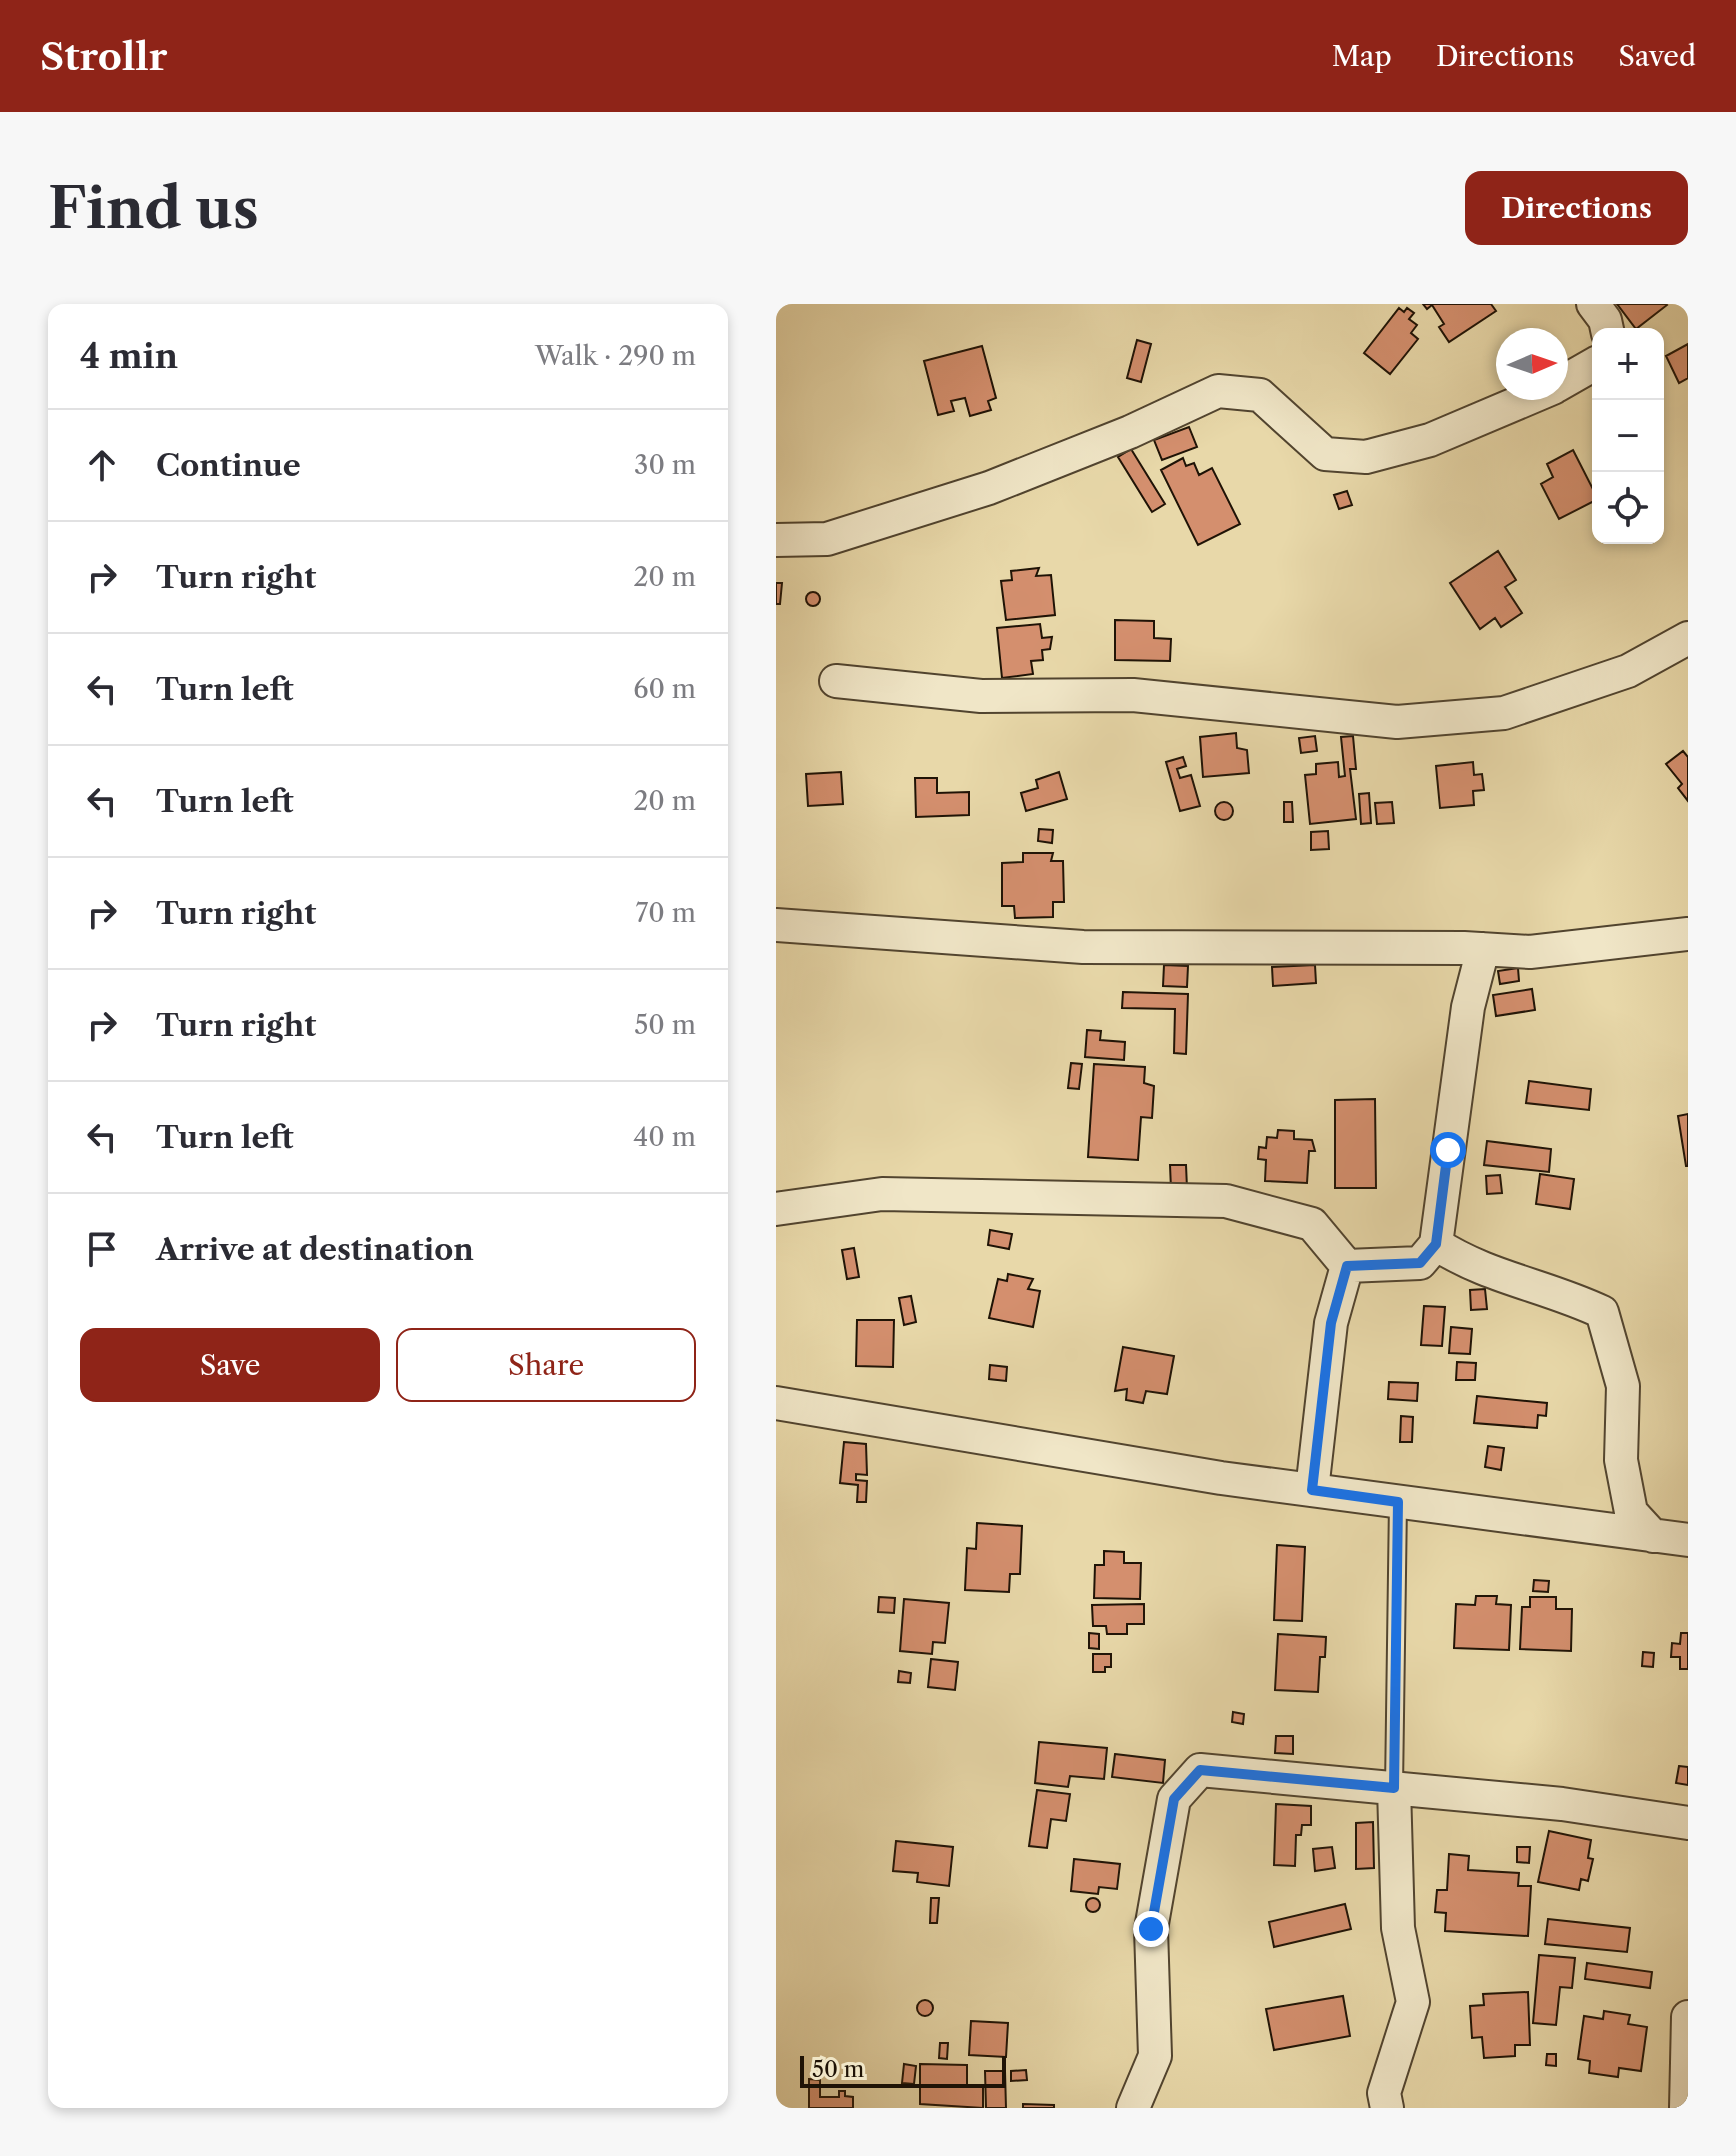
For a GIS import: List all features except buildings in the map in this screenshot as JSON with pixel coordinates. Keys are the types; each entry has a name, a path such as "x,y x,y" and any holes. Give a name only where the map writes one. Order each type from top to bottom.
{"street":[{"path":"1593,304 1605,320 1607,328"},
{"path":"1568,379 1592,365"},
{"path":"776,540 827,539 989,488 1130,432 1218,391 1260,395 1325,454 1366,457 1430,440 1524,400"},
{"path":"836,681 981,696 1133,695 1397,722 1504,713 1628,671 1688,638"},
{"path":"776,925 1083,947 1483,949 1530,952 1688,934"},
{"path":"1347,1266 1420,1263 1436,1244 1468,1007 1483,949"},
{"path":"776,1209 882,1194 1226,1201 1312,1224 1347,1266"},
{"path":"1436,1244 1469,1265 1566,1295 1602,1312 1623,1386 1621,1460 1631,1512 1653,1536"},
{"path":"1312,1490 1331,1323 1347,1266"},
{"path":"776,1403 1312,1490 1688,1540"},
{"path":"1133,2108 1155,2056 1151,1929 1174,1799 1200,1770 1562,1804 1688,1823"},
{"path":"1387,2108 1384,2093 1413,2002 1398,1928 1394,1788"},
{"path":"1686,2108 1688,2017"}],"lane":[{"path":"1394,1788 1398,1502"}],"route":[{"path":"1151,1929 1174,1799 1200,1770 1394,1788 1398,1502 1312,1490 1331,1323 1347,1266 1420,1263 1436,1244 1448,1150"}]}
